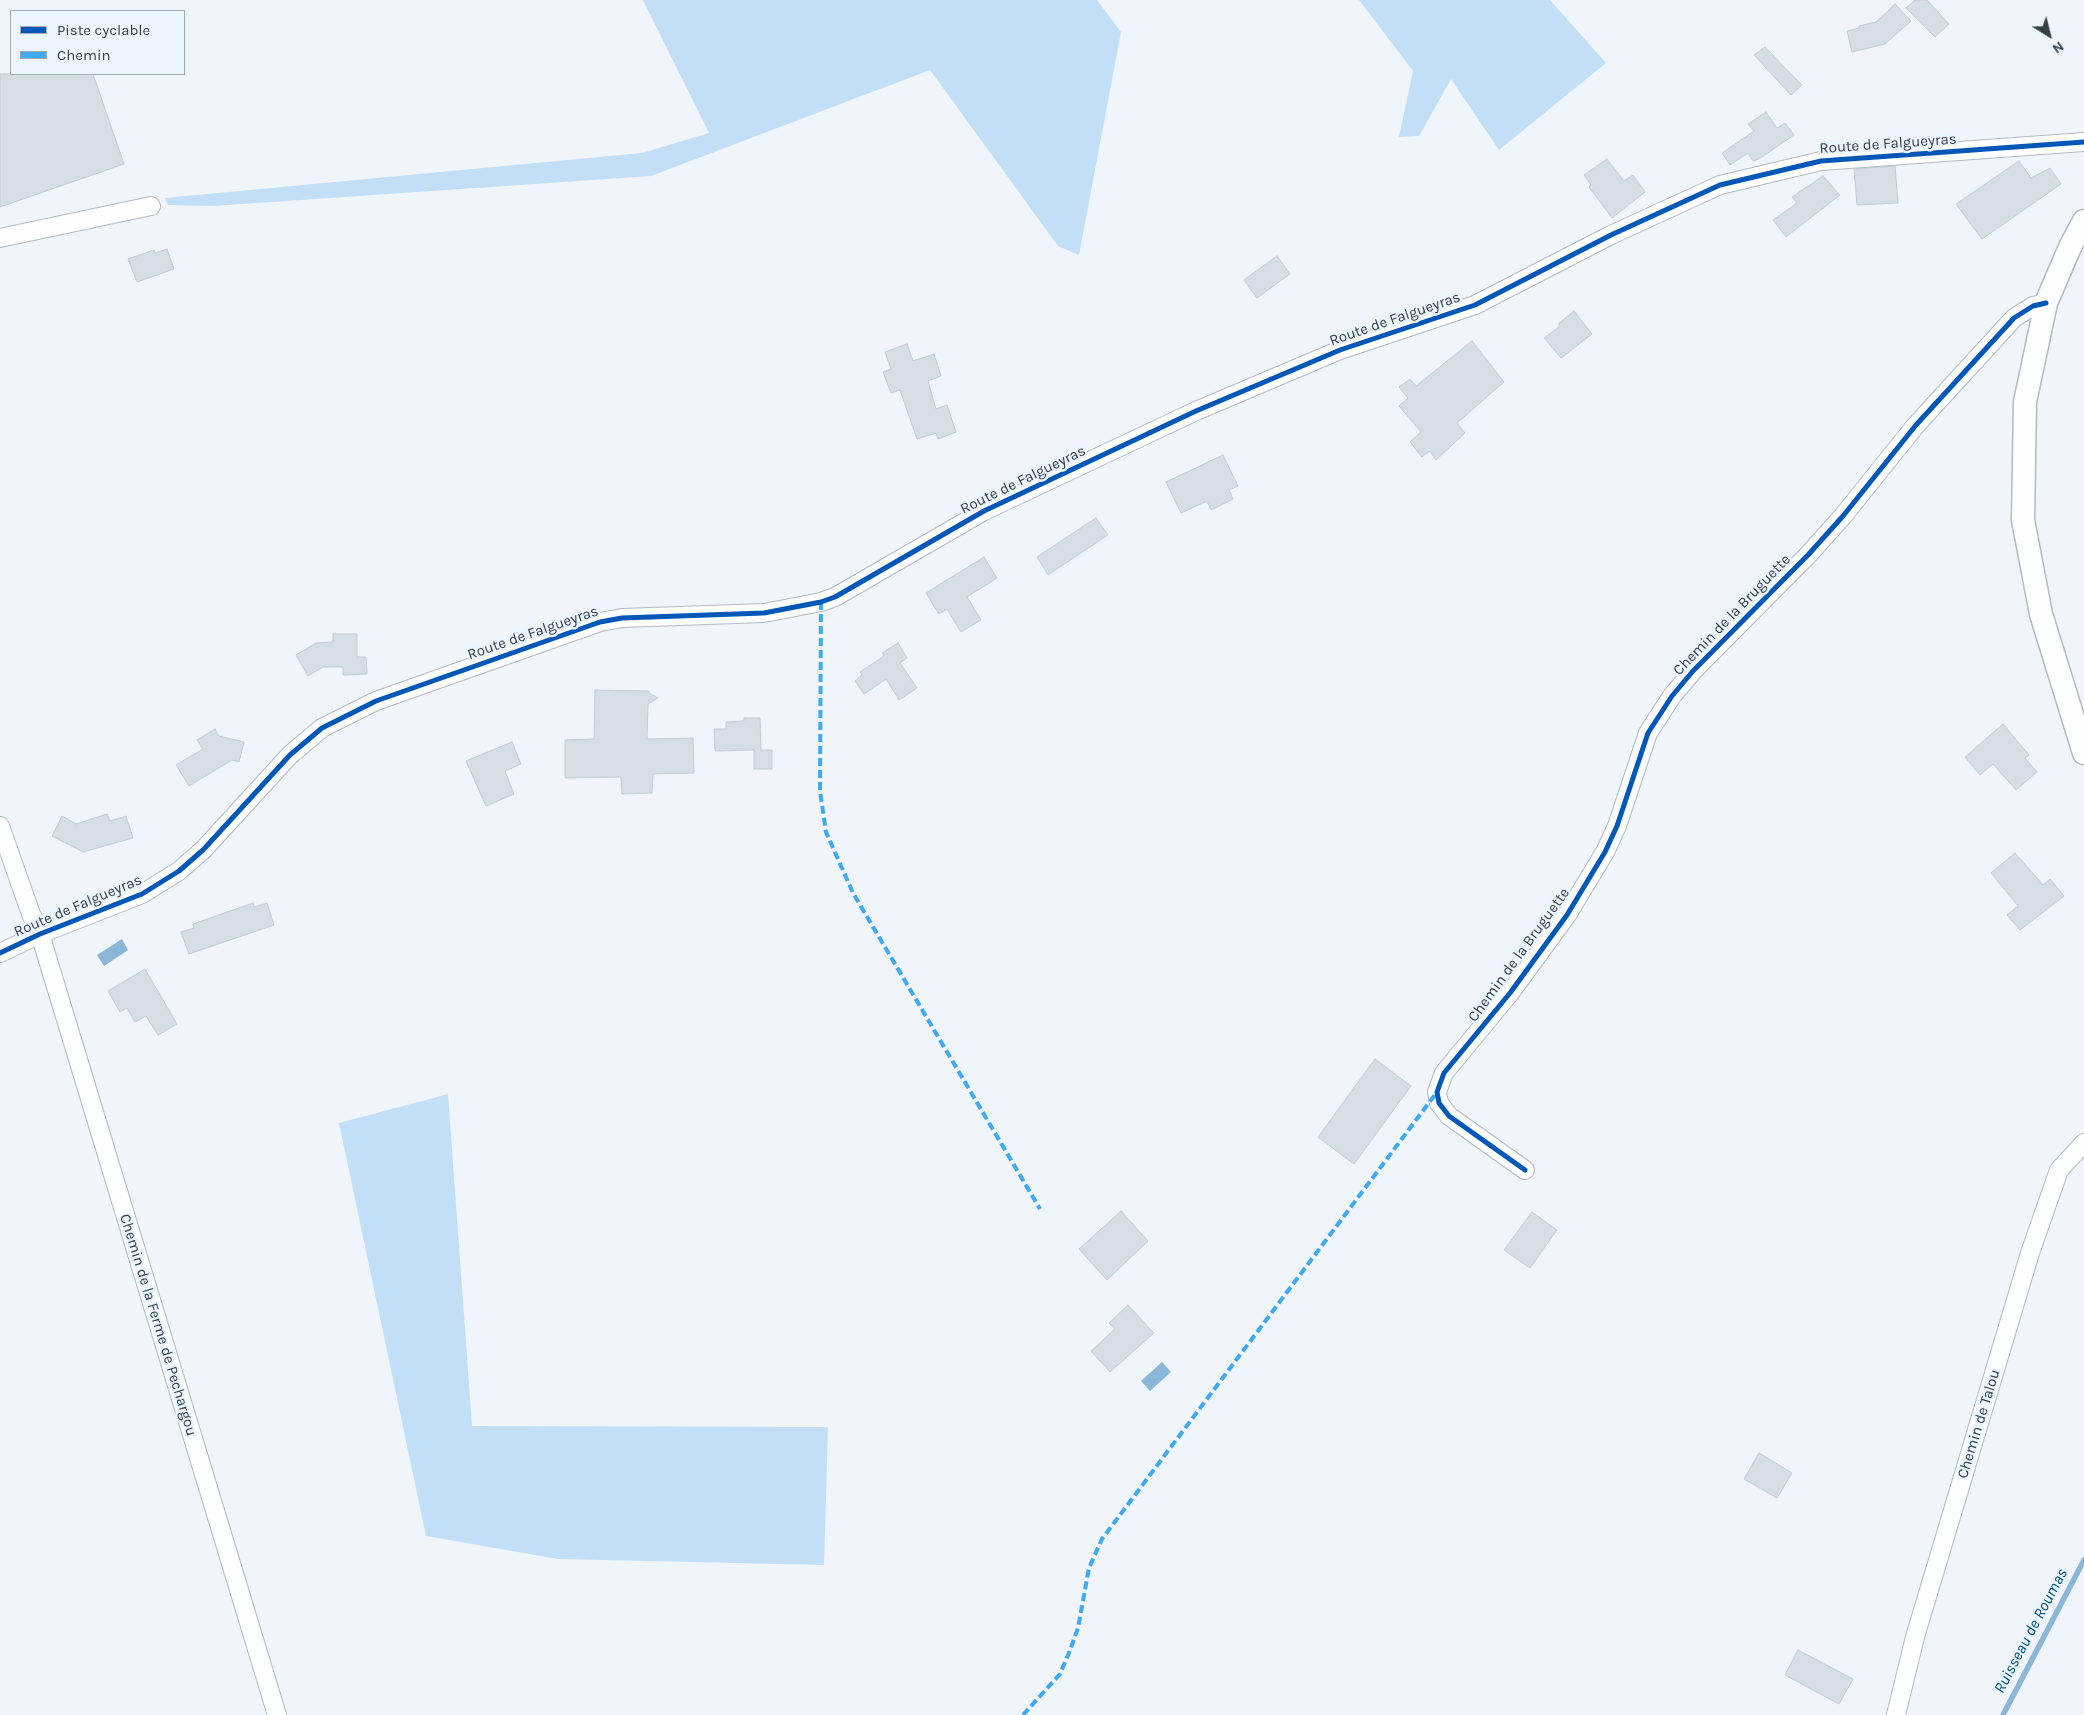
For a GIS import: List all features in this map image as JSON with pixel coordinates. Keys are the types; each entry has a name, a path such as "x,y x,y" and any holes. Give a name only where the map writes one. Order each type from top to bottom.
{"street":[{"name":"Route de Falgueyras","path":"0,953 40,934 142,894 179,871 203,850 290,755 322,728 376,701 600,622 622,618 764,613 821,602 835,597 984,511 1196,411 1340,350 1475,305 1611,235 1720,185 1821,161 2084,142"},
{"path":"0,238 151,206"},
{"path":"2084,221 2070,246 2046,303 2025,402 2023,520 2041,614 2084,752"},
{"name":"Chemin de la Bruguette","path":"1525,1170 1449,1116 1439,1103 1437,1092 1444,1073 1515,986 1567,915 1605,852 1617,826 1648,734 1672,696 1693,671 1814,549 1916,425 2014,318 2034,306 2046,303"},
{"name":"Chemin de la Ferme de Pechargou","path":"0,826 30,914 40,934 276,1715"},
{"name":"Chemin de Talou","path":"1896,1715 1915,1638 2030,1253 2059,1170 2084,1143"}],"shaded area":[{"path":"643,0 1097,0 1121,32 1079,255 1058,246 930,70 651,176 213,206 168,205 165,198 642,153 709,133"},
{"path":"1359,0 1550,0 1606,63 1499,150 1451,79 1419,136 1399,137 1413,71"},
{"path":"122,939 128,950 104,966 97,955"},
{"path":"448,1094 472,1426 828,1427 824,1565 558,1559 426,1536 339,1123"},
{"path":"1162,1362 1171,1372 1150,1391 1141,1381"}],"building":[{"path":"1915,0 1927,0 1949,24 1935,37 1906,8"},
{"path":"1895,4 1911,21 1885,44 1852,52 1847,31 1876,22"},
{"path":"1765,47 1802,85 1791,95 1754,55"},
{"path":"0,74 93,75 124,164 0,207"},
{"path":"1766,112 1777,128 1785,123 1794,135 1759,159 1753,161 1748,153 1730,165 1722,153 1754,131 1748,124"},
{"path":"1607,159 1624,181 1633,175 1645,192 1612,218 1589,187 1591,185 1584,175"},
{"path":"2019,161 2031,178 2050,168 2061,184 1982,239 1956,204"},
{"path":"1895,166 1898,203 1857,205 1854,169"},
{"path":"1823,176 1840,195 1786,237 1773,220 1797,203 1792,197"},
{"path":"167,249 174,269 137,282 128,259 154,250 155,253"},
{"path":"1277,256 1290,274 1257,298 1244,280"},
{"path":"1574,311 1592,334 1561,358 1544,338 1559,327 1559,323"},
{"path":"1472,341 1504,382 1457,423 1465,433 1436,460 1430,451 1422,457 1410,442 1421,432 1399,406 1408,398 1399,387 1410,379 1416,386"},
{"path":"907,344 913,361 934,354 941,376 928,381 936,409 947,405 956,432 938,439 936,433 917,439 900,390 891,393 883,372 891,369 885,352"},
{"path":"1223,455 1238,486 1229,490 1233,499 1211,510 1207,501 1181,513 1166,482"},
{"path":"1096,518 1108,535 1048,575 1037,557"},
{"path":"984,557 997,578 967,597 981,620 961,632 947,609 939,614 926,593"},
{"path":"333,634 357,634 357,657 366,657 367,674 343,675 343,667 323,667 308,676 296,655 316,643 333,642"},
{"path":"898,643 907,658 900,663 917,688 899,700 886,679 864,694 855,681 862,675 860,672 884,656 882,653"},
{"path":"595,690 649,691 649,693 658,698 648,704 647,739 693,738 694,773 653,774 652,793 622,794 621,777 565,778 565,740 594,739"},
{"path":"744,718 760,718 761,750 772,750 772,769 754,769 754,750 715,751 714,729 726,729 726,722 744,721"},
{"path":"2003,724 2029,755 2025,758 2037,772 2016,790 1993,764 1980,775 1965,757"},
{"path":"215,729 219,736 244,742 239,762 232,760 189,786 176,765 203,749 197,740"},
{"path":"512,742 521,764 505,771 514,794 486,806 466,761"},
{"path":"107,814 110,821 126,816 133,838 83,852 52,836 62,816 76,824"},
{"path":"2015,853 2043,885 2050,879 2064,896 2020,930 2007,915 2018,906 1991,873"},
{"path":"253,903 254,907 267,903 274,925 189,954 181,932 194,928 193,924"},
{"path":"145,969 177,1024 158,1035 146,1016 135,1022 127,1008 120,1012 108,991"},
{"path":"1375,1059 1411,1086 1354,1164 1318,1137"},
{"path":"1121,1211 1148,1241 1107,1280 1079,1249"},
{"path":"1532,1212 1557,1230 1530,1268 1504,1250"},
{"path":"1128,1305 1154,1333 1110,1372 1091,1351 1115,1329 1109,1323"},
{"path":"1759,1453 1792,1473 1777,1498 1744,1479"},
{"path":"1798,1650 1853,1679 1839,1704 1785,1675"}],"waterway":[{"name":"Ruisseau de Roumas","path":"2003,1715 2084,1560"}],"marked path":[{"path":"821,602 820,791 826,832 853,893 1040,1209"},
{"path":"1023,1715 1060,1674 1078,1628 1089,1568 1102,1539 1437,1092"}],"cycle path":[{"path":"0,953 40,934 142,894 179,871 203,850 290,755 322,728 376,701 600,622 622,618 764,613 821,602 835,597 984,511 1196,411 1340,350 1475,305 1611,235 1720,185 1821,161 2084,142"},
{"path":"1525,1170 1449,1116 1439,1103 1437,1092 1444,1073 1510,993 1567,915 1605,852 1617,826 1648,733 1672,696 1693,671 1808,555 1843,516 1916,425 2014,318 2033,306 2046,303"}]}
